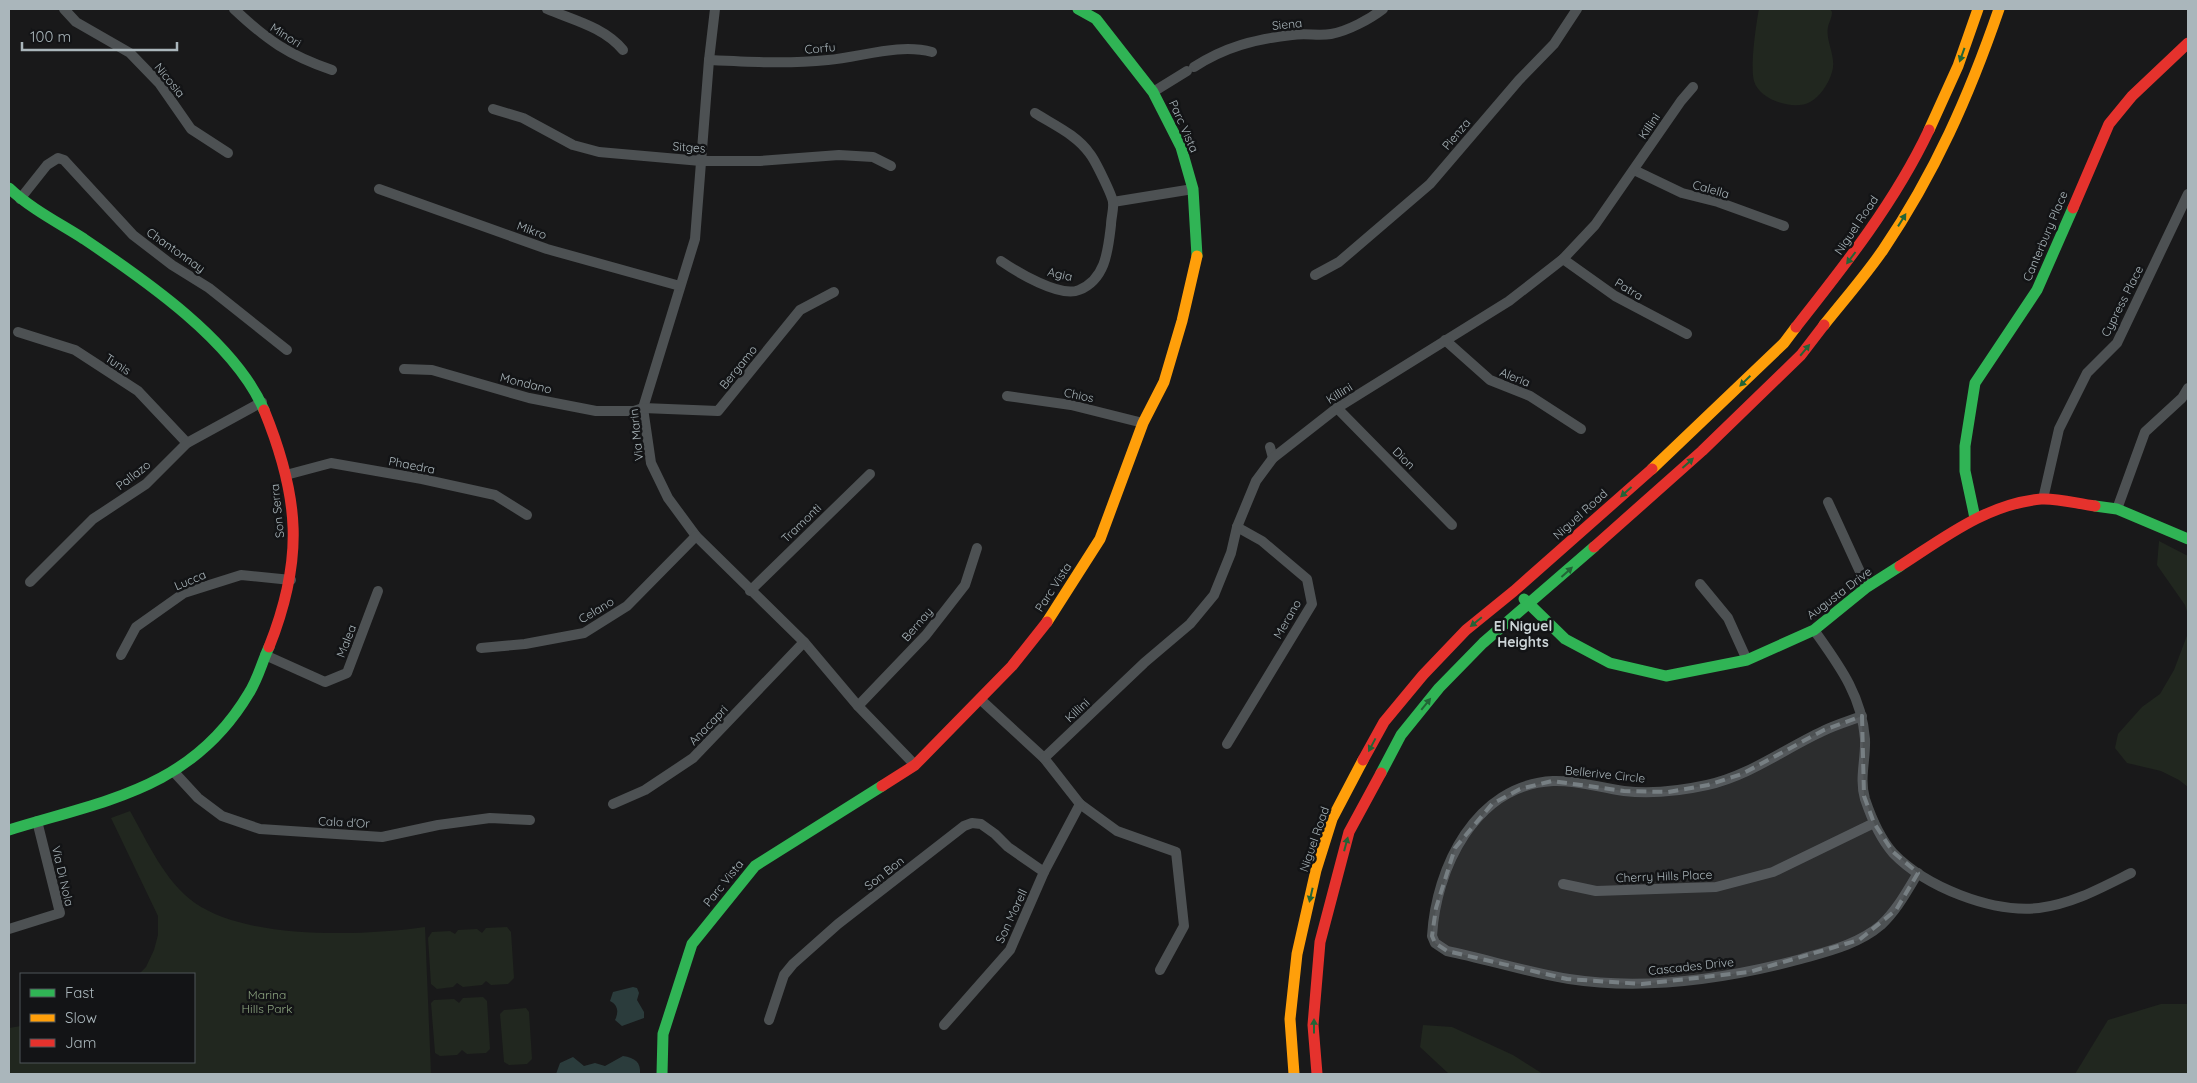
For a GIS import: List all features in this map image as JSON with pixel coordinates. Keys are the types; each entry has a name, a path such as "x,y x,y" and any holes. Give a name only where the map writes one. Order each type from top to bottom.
{"street":[{"name":"Nicosia","path":"64,9 76,22 130,53 159,83 191,129 228,152"},
{"name":"Minori","path":"234,9 263,37 285,51 332,70"},
{"path":"547,9 604,32 614,39 623,50"},
{"name":"Via Marin","path":"715,9 708,60 695,239 643,408 651,463 668,498 696,536 804,642 858,706 915,766"},
{"name":"Parc Vista","path":"662,1074 663,1034 692,944 755,866 915,766 1012,666 1052,615 1100,539 1143,423 1164,382 1182,321 1197,256 1193,189 1181,147 1153,92 1096,19 1078,9"},
{"name":"Siena","path":"1153,92 1217,52 1249,42 1293,34 1332,34 1373,16 1383,9"},
{"name":"Pienza","path":"1314,275 1339,262 1430,184 1519,80 1554,44 1577,9"},
{"name":"Niguel Road","path":"1294,1074 1290,1019 1297,954 1316,870 1332,819 1384,722 1422,675 1460,636 1514,591 1685,439 1784,343 1866,238 1918,153 1958,66 1978,9"},
{"path":"1317,1074 1313,1025 1320,942 1349,832 1401,735 1440,688 1483,643 1531,604 1702,452 1801,355 1883,250 1936,163 1975,79 1999,9"},
{"name":"Canterbury Place","path":"1975,518 1965,471 1965,446 1975,383 2037,290 2110,124 2132,96 2188,43"},
{"name":"Corfu","path":"708,60 792,63 841,59 907,49 932,52"},
{"name":"Killini","path":"1044,758 1196,617 1214,595 1231,553 1237,527 1256,481 1273,458 1337,408 1508,301 1563,259 1595,225 1681,101 1694,87"},
{"name":"Sitges","path":"493,109 524,118 573,145 599,152 701,161 760,162 839,155 873,157 891,166"},
{"path":"1035,113 1077,140 1091,154 1113,202 1193,189"},
{"name":"Chantonnay","path":"20,199 47,165 58,158 64,160 133,235 172,265 216,293 287,350"},
{"name":"Calella","path":"1634,170 1682,193 1718,202 1784,226"},
{"name":"Son Serra","path":"9,188 20,199 84,239 162,296 214,341 246,376 262,402 278,444 286,475 295,528 291,580 278,626 248,694 213,738 174,772 121,798 9,830"},
{"name":"Mikro","path":"379,189 547,249 680,286"},
{"name":"Cypress Place","path":"2043,498 2059,429 2087,373 2117,343 2188,194"},
{"name":"Agia","path":"1001,261 1026,277 1044,284 1068,291 1079,290 1095,279 1103,267 1108,252 1113,202"},
{"name":"Patra","path":"1563,259 1614,296 1687,334"},
{"name":"Bergamo","path":"643,408 718,411 800,310 834,292"},
{"name":"Tunis","path":"18,332 75,350 138,391 187,443"},
{"name":"Aleria","path":"1445,340 1490,380 1530,396 1582,429"},
{"name":"Mondano","path":"404,369 432,370 529,398 596,410 634,411 643,408"},
{"path":"2117,509 2145,432 2182,398 2188,388"},
{"name":"Chios","path":"1007,396 1071,405 1143,423"},
{"name":"Pallazo","path":"30,582 93,519 146,484 187,443 262,402"},
{"name":"Dion","path":"1337,408 1452,525"},
{"path":"1270,447 1273,458"},
{"name":"Phaedra","path":"286,475 331,463 422,479 495,495 527,516"},
{"name":"Tramonti","path":"750,591 870,474"},
{"name":"Augusta Drive","path":"1514,591 1531,604 1564,639 1610,663 1666,676 1747,660 1814,630 1867,587 1975,518 2004,506 2043,498 2117,509 2188,538"},
{"path":"1828,502 1867,587"},
{"name":"Merano","path":"1227,744 1312,604 1307,579 1262,541 1237,527"},
{"name":"Celano","path":"481,648 526,644 584,633 627,606 696,536"},
{"name":"Bernay","path":"858,706 926,635 965,585 977,548"},
{"name":"Lucca","path":"121,655 136,627 184,594 240,575 291,580"},
{"path":"1700,584 1728,618 1747,660"},
{"name":"Malea","path":"265,655 325,682 347,673 378,591"},
{"path":"1814,630 1846,675 1862,716 1865,740 1862,770 1864,796 1874,823 1893,852 1918,873 1978,902 2010,908 2038,908 2072,900 2131,873"},
{"name":"Anacapri","path":"613,804 645,790 693,758 804,642"},
{"path":"981,700 1044,758 1080,804 1116,831 1176,852 1184,926 1160,970"},
{"name":"Bellerive Circle","path":"1435,943 1432,936 1432,928 1444,878 1455,848 1470,825 1492,804 1520,789 1552,781 1586,783 1624,790 1668,792 1708,785 1742,774 1824,730 1862,716"},
{"name":"Cala d'Or","path":"174,772 198,798 222,816 260,829 382,837 438,825 490,818 530,820"},
{"name":"Son Morell","path":"944,1024 1010,950 1044,872 1080,804"},
{"name":"Via Di Nola","path":"9,929 60,913 37,821"},
{"name":"Son Bon","path":"768,1020 781,982 793,964 838,924 964,826 972,823 981,824 995,834 1008,848 1044,872"},
{"name":"Cherry Hills Place","path":"1562,884 1596,891 1716,887 1773,872 1874,823"},
{"name":"Cascades Drive","path":"1435,943 1447,951 1567,979 1608,984 1642,984 1715,978 1749,972 1835,950 1859,940 1880,926 1896,910 1918,873"}],"highlighted area":[{"path":"1862,716 1864,796 1874,823 1893,852 1918,873 1896,910 1859,940 1749,972 1642,984 1567,979 1447,951 1435,943 1432,936 1436,908 1455,848 1492,804 1520,789 1552,781 1624,791 1668,792 1708,785 1742,774 1824,730"}],"green space":[{"path":"1759,9 1830,9 1832,12 1828,27 1828,38 1833,61 1832,72 1824,89 1810,102 1795,105 1778,102 1763,94 1757,88 1753,75 1753,56"},
{"path":"2159,541 2188,556 2188,615 2185,605 2157,565"},
{"path":"2188,633 2188,787 2161,771 2127,763 2115,748 2118,734 2142,707 2160,694 2174,670"},
{"name":"Marina Hills Park","path":"130,811 150,848 175,884 195,903 218,915 245,924 307,932 370,932 425,927 431,1074 9,1074 9,1028 20,1026 20,1063 195,1063 195,973 140,973 146,967 154,950 158,935 158,916 111,818"},
{"path":"507,927 511,932 514,978 508,984 491,985 486,981 482,985 463,987 457,983 453,987 437,989 431,984 428,938 432,932 450,931 455,934 458,930 477,929 482,933 486,928"},
{"path":"483,997 487,1001 490,1049 486,1053 467,1054 462,1050 457,1055 440,1056 435,1053 431,1003 434,1000 454,999 459,1003 463,998"},
{"path":"2161,1004 2188,1004 2188,1074 2075,1074 2108,1020"},
{"path":"526,1008 529,1012 532,1059 527,1064 509,1065 504,1062 500,1014 504,1010"},
{"path":"1423,1025 1452,1027 1513,1055 1543,1074 1449,1074 1420,1047"}],"shaded area":[{"path":"633,987 637,988 639,993 637,1000 644,1012 644,1018 622,1026 615,1020 617,1009 610,1001 613,992"},
{"path":"623,1056 636,1061 640,1074 556,1074 560,1063 573,1057 584,1066 595,1063 605,1066"}],"traffic: fast":[{"path":"1078,9 1096,19 1153,92 1181,147 1193,189 1197,256"},
{"path":"9,188 36,209 134,273 186,314 232,360 250,385 264,410"},
{"path":"1975,518 1965,471 1965,446 1975,383 2037,290 2073,208"},
{"path":"2095,506 2117,509 2188,539"},
{"path":"1381,773 1401,735 1439,688 1483,643 1594,547"},
{"path":"1524,599 1565,639 1610,663 1666,676 1747,660 1814,630 1867,587 1900,566"},
{"path":"9,830 113,799 174,771 201,751 226,725 252,688 269,647"},
{"path":"662,1074 663,1034 692,944 755,866 882,786"}],"traffic: slow":[{"path":"1929,130 1958,66 1978,9"},
{"path":"1824,325 1876,260 1919,192 1963,103 1999,9"},
{"path":"1047,622 1100,539 1143,423 1164,382 1182,321 1197,256"},
{"path":"1652,469 1784,343 1796,327"},
{"path":"1294,1074 1290,1019 1297,954 1316,870 1332,819 1363,760"}],"traffic: jam":[{"path":"2073,208 2109,124 2132,96 2188,43"},
{"path":"1796,327 1851,256 1885,208 1916,157 1929,130"},
{"path":"1594,547 1702,451 1801,355 1824,325"},
{"path":"264,410 285,472 291,500 293,528 292,557 288,585 269,647"},
{"path":"1363,760 1384,722 1423,675 1466,630 1514,591 1652,469"},
{"path":"1900,566 1967,524 1985,515 2021,502 2048,499 2095,506"},
{"path":"882,786 915,765 1012,666 1047,622"},
{"path":"1317,1074 1313,1025 1320,942 1349,832 1381,773"}],"district":[{"name":"El Niguel Heights","path":"1523,634"}]}
